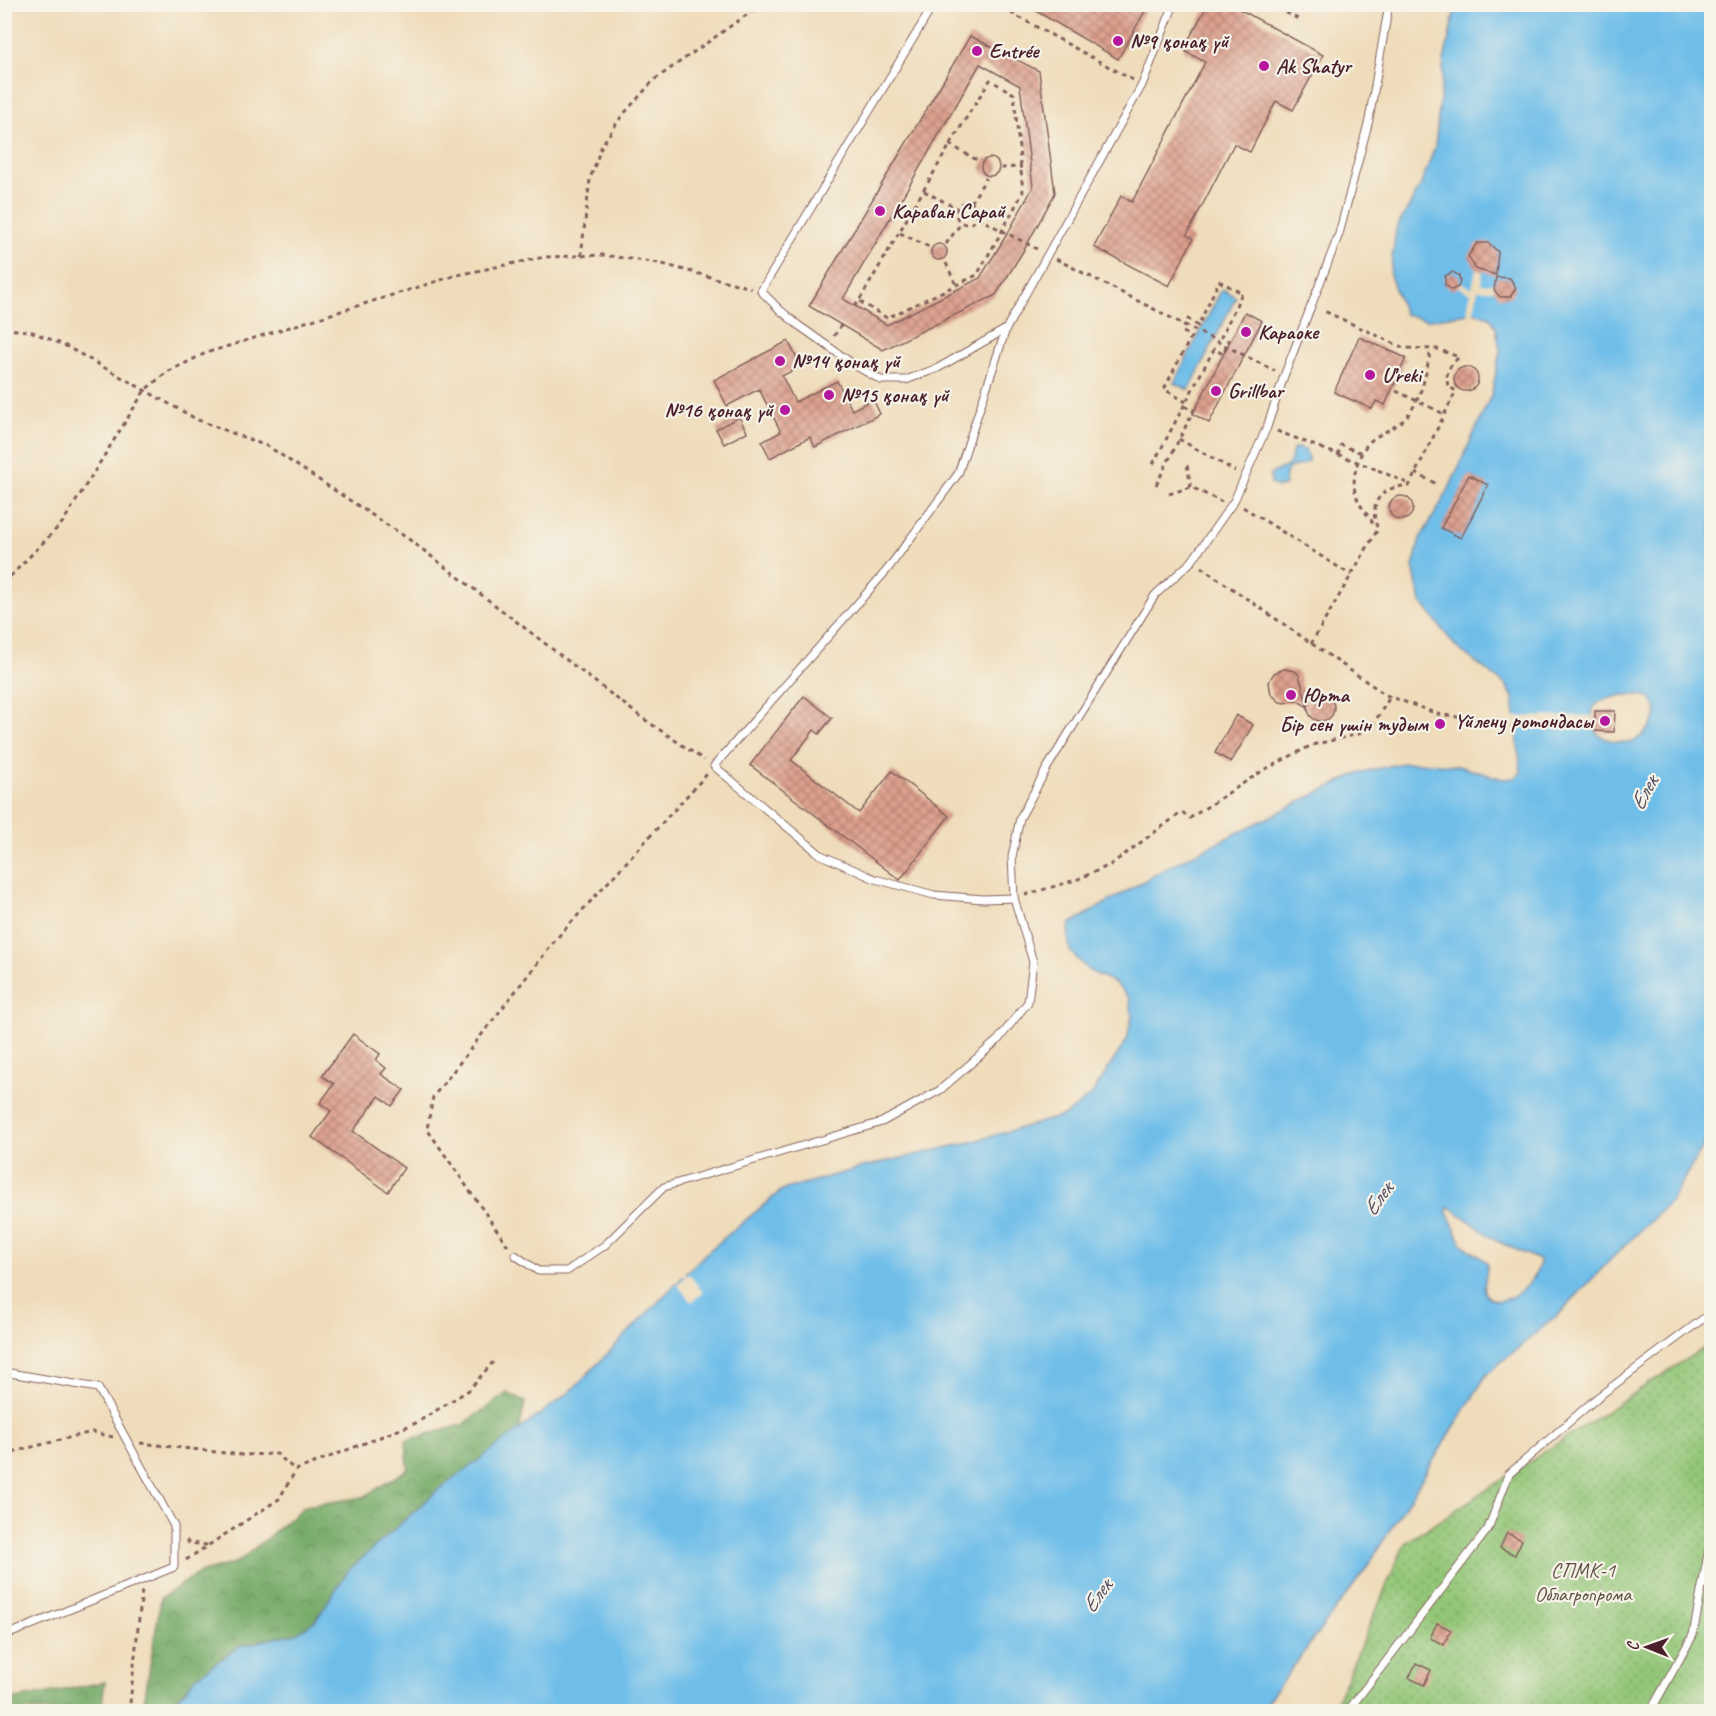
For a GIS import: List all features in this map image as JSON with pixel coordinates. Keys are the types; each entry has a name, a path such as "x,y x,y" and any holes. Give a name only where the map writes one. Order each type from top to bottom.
{"lane":[{"path":"934,4 761,291 798,325 856,366 881,380 906,380 938,368 1006,329"},
{"path":"1014,898 983,900 934,895 875,879 821,855 714,766 887,570 958,474 1006,329 1142,85 1174,4"},
{"path":"514,1254 538,1272 567,1271 605,1245 664,1187 882,1122 940,1090 998,1040 1028,1002 1033,962 1014,898 1012,857 1020,818 1047,768 1155,595 1192,561 1233,504 1267,427 1284,376 1339,234 1369,120 1389,4"},
{"path":"1347,1712 1488,1528 1509,1474 1598,1396 1712,1312"},
{"path":"4,1372 98,1388 174,1526 174,1567 4,1636"},
{"path":"1650,1712 1693,1635 1712,1533"}],"path":[{"path":"581,256 590,179 602,145 621,117 654,80 762,4"},
{"path":"995,4 1142,85"},
{"path":"1270,4 1299,20"},
{"path":"854,306 900,233 949,144 990,80 1014,94 1023,192 977,275 887,318 859,301"},
{"path":"949,144 980,162"},
{"path":"1001,168 1022,167"},
{"path":"971,203 986,178"},
{"path":"924,191 956,208"},
{"path":"956,208 967,201 977,206 978,218"},
{"path":"956,208 956,220 967,226 978,218"},
{"path":"978,218 1284,376"},
{"path":"946,244 962,222"},
{"path":"900,233 928,248"},
{"path":"4,583 63,522 145,390 167,372 206,353 457,275 545,257 602,255 659,263 761,291"},
{"path":"946,263 956,285"},
{"path":"1153,464 1185,404 1214,350 1223,354 1227,347 1229,341 1221,337 1242,293 1220,281 1198,326 1188,319 1182,331 1191,337 1164,389 1185,404 1194,410 1156,485"},
{"path":"1312,305 1404,348 1431,349 1460,357 1451,364 1447,380 1449,386 1456,391 1409,486 1397,486 1378,496 1374,519 1378,529"},
{"path":"4,329 30,331 64,345 198,420 269,447 411,540 641,717 714,766 557,938 433,1097 427,1130 514,1254"},
{"path":"1378,529 1354,492 1355,477 1362,453 1371,440 1396,426 1411,411 1421,391 1431,349"},
{"path":"1396,391 1444,414"},
{"path":"1267,427 1410,484"},
{"path":"1179,439 1245,476"},
{"path":"1338,455 1341,445 1362,453"},
{"path":"1187,465 1191,487"},
{"path":"1415,473 1438,485"},
{"path":"1169,494 1191,487 1233,504 1351,575"},
{"path":"1311,644 1378,529"},
{"path":"1192,561 1390,696 1437,714 1491,722"},
{"path":"1014,898 1076,880 1110,865 1182,812 1190,818 1262,771 1312,745 1359,734 1372,726 1390,696"},
{"path":"174,1567 279,1499 296,1470 416,1423 469,1390 493,1362"},
{"path":"4,1454 92,1432 127,1441 231,1454 278,1454 296,1470"},
{"path":"174,1526 189,1543 210,1545"},
{"path":"130,1702 143,1580"}],"green space":[{"name":"СПМК-1 Облагропрома","path":"1711,1343 1711,1711 1332,1712 1405,1543"},
{"path":"507,1393 525,1402 519,1431 437,1491 348,1571 316,1620 297,1633 240,1646 195,1678 167,1711 146,1711 144,1702 161,1598 199,1573 238,1562 305,1506 364,1497 408,1469 406,1440 462,1425"},
{"path":"105,1682 101,1711 5,1711 5,1701"}],"water":[{"name":"Елек","path":"1456,5 1711,5 1711,1126 1702,1149 1670,1202 1560,1313 1487,1374 1365,1570 1260,1711 167,1712 195,1678 240,1646 297,1633 316,1620 348,1571 437,1491 571,1391 705,1254 782,1190 863,1167 971,1142 1066,1115 1092,1094 1127,1040 1132,1016 1129,998 1115,983 1089,971 1070,951 1068,935 1070,924 1168,867 1358,773 1403,763 1431,763 1458,766 1503,779 1514,778 1521,773 1513,697 1506,685 1456,647 1421,602 1413,567 1420,539 1447,493 1492,393 1500,351 1496,327 1490,317 1474,312 1426,320 1404,314 1390,275 1396,229 1420,187 1435,147 1444,61","holes":["1624,695 1646,697 1656,707 1655,719 1651,725 1641,736 1630,743 1604,738 1599,735 1592,724 1592,714 1596,705 1606,699","1450,1207 1495,1240 1539,1260 1536,1274 1524,1288 1508,1299 1500,1301 1489,1297 1484,1289 1487,1262 1462,1244 1447,1212"]},
{"path":"1222,289 1236,297 1189,390 1174,383"},
{"path":"1293,449 1305,450 1308,461 1287,470 1284,486 1278,487 1271,484 1270,475 1288,466"}],"pier":[{"path":"1476,269 1483,271 1481,284 1495,283 1494,290 1478,290 1473,316 1467,316 1470,293 1458,287 1460,282 1472,288"},
{"path":"1592,716 1592,724 1513,726 1512,717"},
{"path":"683,1274 687,1276 689,1274 703,1293 691,1302 677,1284 685,1278"}],"building":[{"path":"1024,4 1149,4 1118,59"},
{"path":"1208,4 1230,4 1323,55 1293,110 1276,101 1250,152 1234,144 1187,235 1193,239 1169,286 1094,247 1121,196 1132,202 1205,62 1183,50"},
{"name":"Караван Сарай","path":"970,36 1039,71 1055,193 996,295 883,350 809,306","holes":["980,64 1020,86 1033,187 980,278 887,325 843,299"]},
{"path":"990,158 996,161 999,167 996,173 990,176 984,173 981,167 984,161"},
{"path":"1477,243 1489,243 1498,252 1496,275 1476,269 1468,256"},
{"path":"939,244 945,246 947,252 945,258 939,260 933,258 931,252 933,246"},
{"path":"1453,272 1459,276 1460,282 1458,287 1452,290 1445,285 1445,276"},
{"path":"1496,277 1510,278 1516,288 1510,297 1500,297 1494,290"},
{"path":"1245,312 1262,321 1209,423 1193,414"},
{"name":"U’reki","path":"1359,337 1406,358 1385,405 1376,401 1372,409 1334,392"},
{"path":"788,341 801,366 782,376 795,402 837,381 852,410 873,399 880,414 815,447 810,437 770,458 762,442 781,432 759,389 727,406 714,380"},
{"path":"1466,367 1474,371 1478,379 1474,387 1466,391 1458,387 1454,379 1458,371"},
{"path":"739,417 747,432 724,444 716,429"},
{"path":"1469,475 1488,485 1461,538 1441,528"},
{"path":"1401,496 1409,500 1413,508 1409,516 1401,520 1393,516 1389,508 1393,500"},
{"name":"Юрта","path":"1284,669 1295,671 1299,675 1308,707 1296,700 1280,702 1271,694 1269,683 1271,678 1274,673"},
{"path":"1321,695 1330,699 1334,708 1330,717 1321,721 1312,717 1308,708 1312,699"},
{"path":"804,696 832,718 819,734 814,730 791,760 859,813 892,771 949,816 900,880 750,765"},
{"name":"Үйлену ротондaсы","path":"1595,711 1615,711 1614,732 1595,731"},
{"path":"1236,715 1253,725 1231,762 1215,753"},
{"path":"353,1034 380,1054 376,1060 386,1068 381,1074 404,1090 392,1106 379,1096 353,1131 404,1168 388,1192 312,1137 331,1111 320,1103 334,1084 322,1076"},
{"path":"1507,1533 1522,1540 1515,1555 1500,1548"},
{"path":"1437,1623 1451,1630 1444,1645 1430,1638"},
{"path":"1416,1663 1431,1670 1424,1685 1409,1678"}],"place":[{"name":"№9 қонақ үй","path":"1118,41"},
{"name":"Entrée","path":"977,51"},
{"name":"Ak Shatyr","path":"1264,66"},
{"name":"Караван Сарай","path":"880,211"},
{"name":"Караоке","path":"1246,332"},
{"name":"№14 қонақ үй","path":"780,361"},
{"name":"U’reki","path":"1370,375"},
{"name":"Grillbar","path":"1216,391"},
{"name":"№15 қонақ үй","path":"829,395"},
{"name":"№16 қонақ үй","path":"785,410"},
{"name":"Юрта","path":"1291,695"},
{"name":"Үйлену ротондaсы","path":"1605,721"},
{"name":"Бір сен үшін тудым","path":"1440,724"}]}
